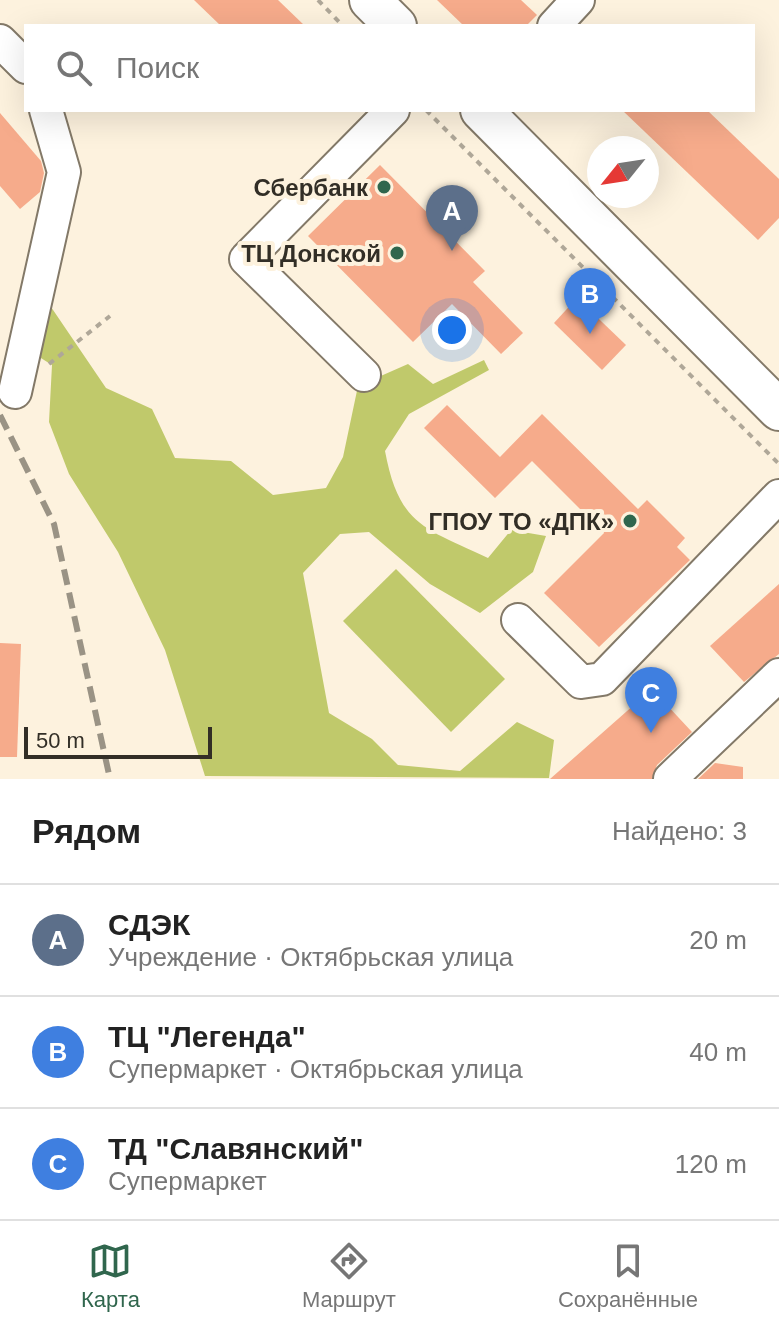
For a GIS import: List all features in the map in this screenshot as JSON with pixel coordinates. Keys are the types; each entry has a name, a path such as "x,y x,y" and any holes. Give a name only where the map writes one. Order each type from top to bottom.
{"main road":[{"path":"370,0 394,24"},
{"path":"483,112 779,410"}],"lane":[{"path":"0,41 24,65"},
{"path":"15,392 64,172 47,112"},
{"path":"364,375 246,259 391,112"},
{"path":"518,620 581,682 602,679 779,496"},
{"path":"670,779 779,675"}],"path":[{"path":"318,0 341,24"},
{"path":"428,112 779,464"},
{"path":"15,392 110,316"}],"green space":[{"path":"49,304 106,388 152,409 175,458 231,461 273,495 326,488 343,457 358,386 408,364 433,384 484,360 489,370 409,414 385,451 398,495 407,510 431,531 488,558 511,530 546,536 533,572 480,613 430,584 369,532 340,534 303,573 329,713 372,739 398,765 460,771 517,722 554,740 549,778 205,776 165,650 118,552 69,474 49,422 52,365 25,348"},
{"path":"396,569 505,679 451,732 343,621"}],"building":[{"path":"194,0 278,0 303,24 219,24"},
{"path":"437,0 521,0 537,15 528,24 462,24"},
{"path":"624,112 709,112 779,179 779,218 758,240 659,145 659,136 649,136"},
{"path":"0,113 41,161 44,173 40,192 20,209 0,186"},
{"name":"ТЦ Донской","path":"380,165 485,271 473,282 523,333 501,354 452,304 413,342 308,236"},
{"path":"577,298 626,345 602,370 554,323"},
{"name":"ГПОУ ТО «ДПК»","path":"447,405 500,457 542,414 638,509 647,500 685,538 677,547 690,560 599,647 544,593 604,533 532,461 495,498 424,428"},
{"path":"779,584 779,654 744,682 710,646"},
{"path":"0,643 21,644 17,757 0,757"},
{"path":"652,689 692,732 657,765 652,779 550,779"},
{"path":"715,763 743,767 743,779 698,779"}],"railway":[{"path":"0,415 54,524 110,779"}],"place":[{"name":"Сбербанк","path":"384,187"},
{"name":"СДЭК","path":"452,251"},
{"name":"ТЦ Донской","path":"397,253"},
{"name":"ТЦ \"Легенда\"","path":"590,334"},
{"name":"ГПОУ ТО «ДПК»","path":"630,521"},
{"name":"ТД \"Славянский\"","path":"651,733"}]}
